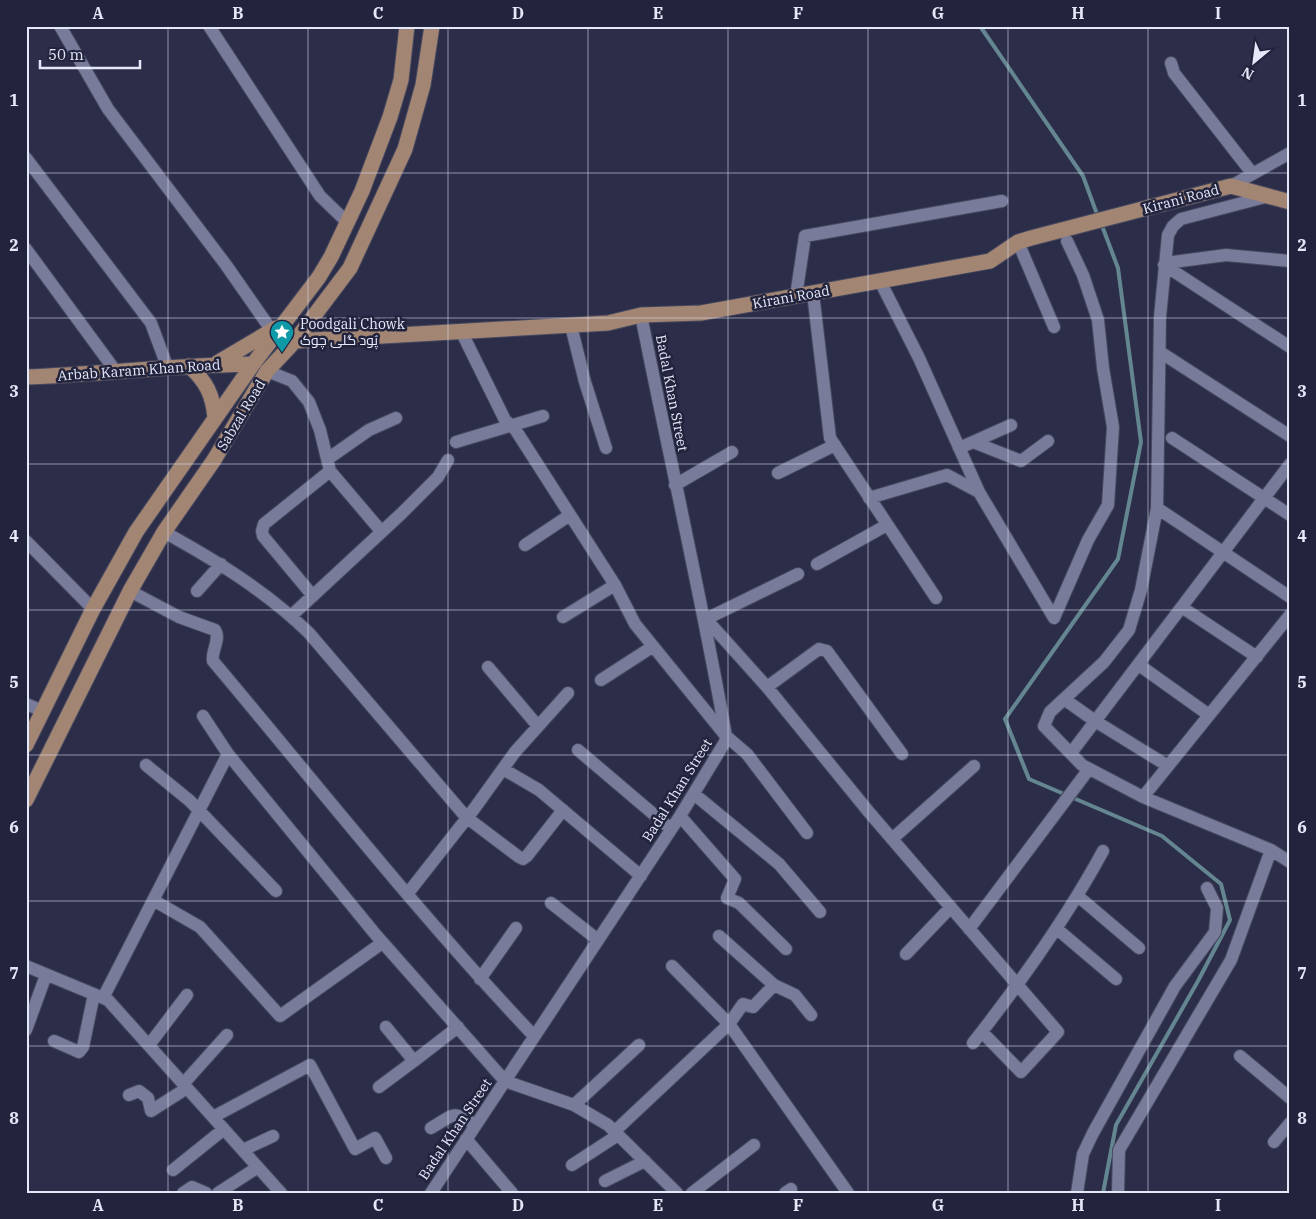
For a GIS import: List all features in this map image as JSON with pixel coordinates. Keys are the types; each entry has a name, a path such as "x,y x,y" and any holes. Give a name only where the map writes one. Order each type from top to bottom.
{"main road":[{"name":"Sabzal Road","path":"26,745 93,609 136,532 252,364 319,277 348,223 390,118 401,80 408,26"},
{"name":"Sabzal Road","path":"26,800 130,591 164,532 214,460 267,371 295,341 350,268 405,149 423,85 432,26"},
{"name":"Kirani Road","path":"278,329 295,341 571,326 608,323 641,316 701,313 990,261 1024,240 1231,186 1290,202"},
{"path":"215,364 278,329"},
{"name":"Arbab Karam Khan Road","path":"26,377 117,373 167,366 252,364"},
{"path":"189,366 202,377 214,399 215,418"}],"street":[{"path":"60,26 108,109 226,265 278,329"},
{"path":"209,26 320,196 348,223"},
{"path":"1171,63 1174,73 1252,173"},
{"path":"1231,186 1290,153"},
{"path":"26,158 151,323 167,366"},
{"path":"1270,196 1181,219 1173,226 1168,235 1168,263 1160,352 1156,508 1141,590 1129,630 1104,662 1050,712 1044,726 1071,753 1085,773 1271,850 1290,862"},
{"path":"796,296 805,236 1002,201"},
{"path":"1024,240 1054,327"},
{"path":"880,281 919,358 979,492 1054,618 1088,540 1108,505 1113,427 1102,368 1098,320 1083,275 1067,241"},
{"path":"26,249 117,373"},
{"path":"1168,263 1226,255 1290,261"},
{"path":"1168,263 1290,348"},
{"path":"813,293 830,438 936,598"},
{"name":"Badal Khan Street","path":"431,1193 680,816 726,736 706,619 675,485 641,316"},
{"path":"571,326 585,382 606,448"},
{"path":"462,333 505,420 511,425 615,585 635,624 726,736 748,754 807,833"},
{"path":"1160,352 1290,436"},
{"path":"267,371 292,381 309,402 330,464 381,530"},
{"path":"456,442 543,416"},
{"path":"313,596 263,536 264,524 369,430 396,418"},
{"path":"959,448 1012,425"},
{"path":"1172,438 1290,515"},
{"path":"973,442 1021,462 1048,441"},
{"path":"778,473 835,445"},
{"path":"675,485 732,452"},
{"path":"291,616 438,476 448,460"},
{"path":"1071,753 1183,608 1290,464"},
{"path":"870,498 947,475 979,492"},
{"path":"1156,508 1225,552 1290,597"},
{"path":"525,545 570,515"},
{"path":"817,564 887,525"},
{"path":"164,532 221,564 291,616 309,633 466,817 523,858 563,810"},
{"path":"26,542 93,609"},
{"path":"198,591 221,564"},
{"path":"798,574 706,619 766,686 892,838 1058,1032 1021,1072 982,1032"},
{"path":"563,617 615,585"},
{"path":"130,591 179,617 218,633 213,661 480,979 534,1036"},
{"path":"1183,608 1257,657"},
{"path":"1144,798 1290,615"},
{"path":"601,680 652,647"},
{"path":"766,686 819,649 827,651 902,754"},
{"path":"1139,665 1209,715"},
{"path":"488,667 537,725"},
{"path":"408,893 537,725 568,692"},
{"path":"1064,699 1095,721 1168,766"},
{"path":"26,704 43,711"},
{"path":"203,716 228,754 382,943 505,1081 574,1105 616,1133 676,1193"},
{"path":"578,750 671,829"},
{"path":"54,1041 79,1052 83,1047 98,996 153,900 228,754"},
{"path":"146,765 190,801 276,891"},
{"path":"892,838 974,766"},
{"path":"503,769 539,790 641,876"},
{"path":"969,928 1085,773"},
{"path":"694,794 779,864 820,912"},
{"path":"680,816 735,879 728,898 740,903 786,949"},
{"path":"1118,1193 1119,1150 1232,960 1271,850"},
{"path":"973,1043 1017,986 1079,897 1103,851"},
{"path":"1077,1193 1083,1154 1093,1133 1174,986 1215,932 1218,908 1207,888"},
{"path":"1079,897 1138,948"},
{"path":"153,900 200,927 280,1016 382,943"},
{"path":"551,903 598,940"},
{"path":"906,954 951,907"},
{"path":"480,979 516,928"},
{"path":"1057,929 1116,979"},
{"path":"719,936 774,985 795,995 811,1015"},
{"path":"26,966 108,1000 281,1193"},
{"path":"672,966 729,1024 848,1193"},
{"path":"26,1030 46,975"},
{"path":"572,1165 616,1133 729,1024 743,1004 753,1007 774,985"},
{"path":"149,1045 187,995"},
{"path":"386,1027 414,1061"},
{"path":"379,1087 458,1027"},
{"path":"129,1095 139,1091 148,1098 151,1111 185,1086 226,1035"},
{"path":"574,1105 639,1045"},
{"path":"1240,1056 1290,1098"},
{"path":"213,1117 310,1065 355,1149 375,1138 386,1158"},
{"path":"431,1128 456,1114 461,1115 475,1125"},
{"path":"1274,1142 1290,1123"},
{"path":"173,1170 224,1130"},
{"path":"243,1150 273,1136"},
{"path":"466,1139 512,1193"},
{"path":"692,1193 754,1144"},
{"path":"605,1181 645,1162"},
{"path":"218,1193 258,1167"},
{"path":"183,1193 192,1187 203,1190 206,1193"}],"waterway":[{"path":"980,26 1083,176 1098,217"},
{"path":"1101,223 1118,268 1141,442 1118,559 1005,719 1029,779 1162,836 1221,884 1230,920 1198,981 1116,1125 1103,1193"}],"place":[{"name":"Poodgali Chowk پُود گلی چوک","path":"282,353"}]}
